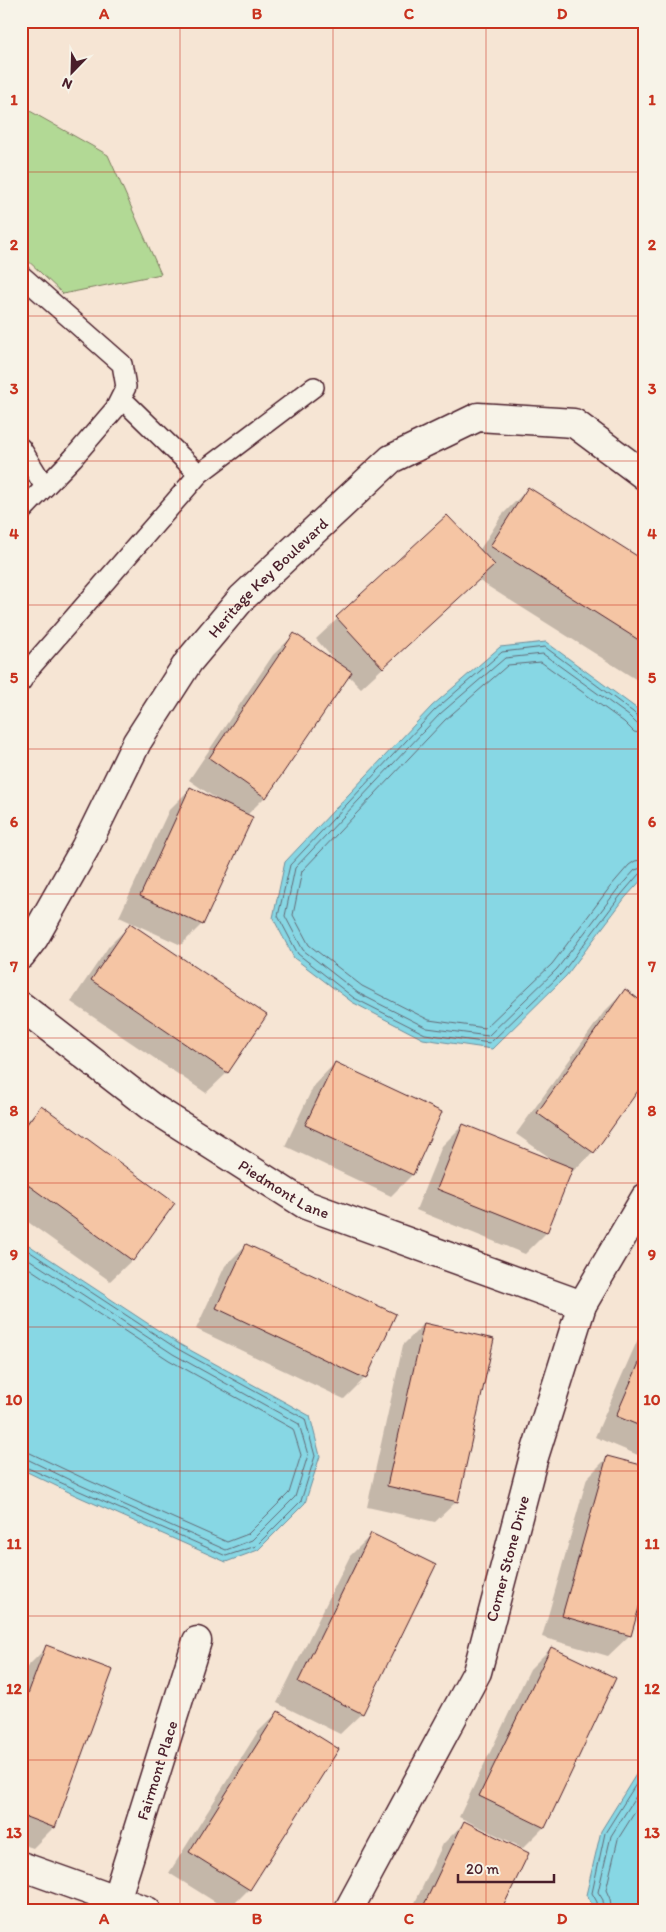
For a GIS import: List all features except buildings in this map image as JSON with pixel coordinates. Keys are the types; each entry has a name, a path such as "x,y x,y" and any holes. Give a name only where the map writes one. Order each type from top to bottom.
{"street":[{"name":"Heritage Key Boulevard","path":"21,955 34,938 85,848 137,742 189,662 242,598 391,459 478,417 487,417 574,424 645,476"},
{"name":"Piedmont Lane","path":"21,1006 150,1106 306,1205 582,1305"},
{"name":"Corner Stone Drive","path":"348,1911 477,1672 533,1460 582,1305 645,1198"},
{"name":"Fairmont Place","path":"116,1900 197,1641"},
{"path":"21,1866 147,1911"}],"lane":[{"path":"21,275 122,364 126,387 115,409 21,512"},
{"path":"21,682 31,667 200,474 314,387"},
{"path":"121,398 200,474"},
{"path":"21,448 45,487"}],"green space":[{"path":"21,106 108,155 161,274 63,294 21,254"}],"water":[{"path":"546,642 636,708 645,717 645,876 625,898 566,976 492,1049 423,1039 352,1002 294,958 273,918 285,862 432,706 500,647"},
{"path":"21,1240 179,1344 310,1416 320,1456 305,1503 258,1550 226,1562 21,1469"},
{"path":"645,1760 645,1911 593,1911 592,1904 586,1895 601,1831"}]}
